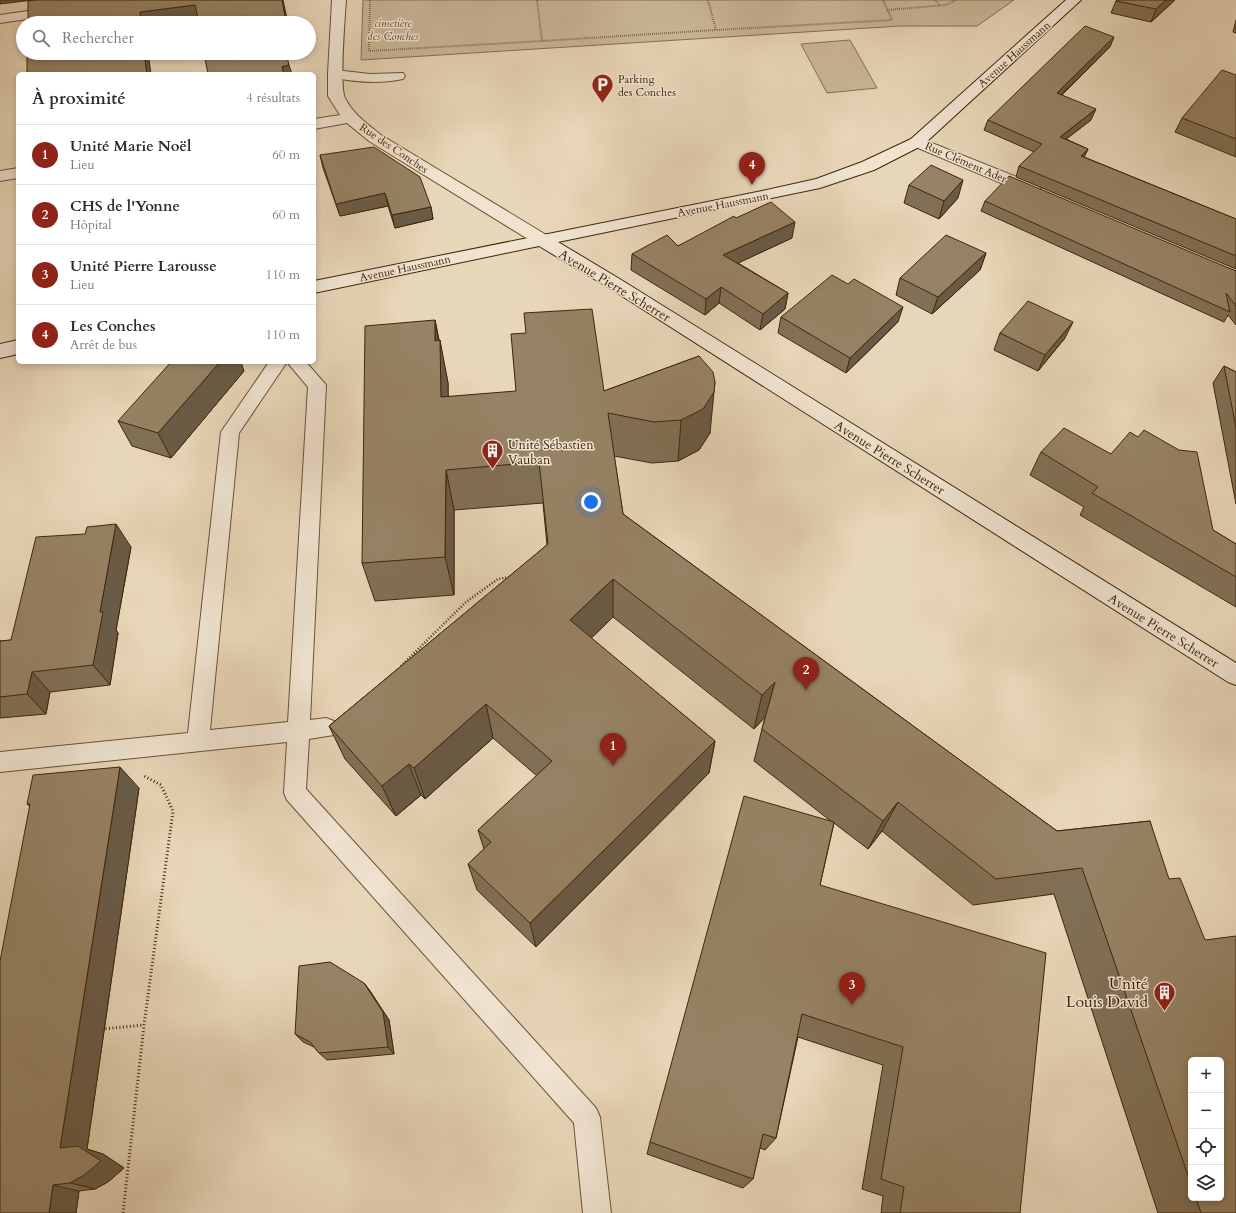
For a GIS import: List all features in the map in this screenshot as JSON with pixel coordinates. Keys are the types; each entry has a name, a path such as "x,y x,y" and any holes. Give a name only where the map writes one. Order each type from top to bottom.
{"street":[{"name":"Rue des Conches","path":"339,0 335,74 336,96 350,118 375,138 542,240"},
{"name":"Avenue Haussmann","path":"316,288 542,240 738,202 820,183 868,166 917,142 1074,0"},
{"path":"23,16 69,10"},
{"path":"0,19 16,17"},
{"path":"316,124 350,118"},
{"name":"Rue Clément Ader","path":"917,142 1048,197"},
{"path":"0,176 16,173"},
{"name":"Avenue Pierre Scherrer","path":"542,240 624,289 1236,675"},
{"path":"0,351 16,347"}],"lane":[{"path":"335,74 370,78 398,76"},
{"path":"370,78 386,88"},
{"path":"336,96 370,78"},
{"path":"198,742 230,432 277,364"},
{"path":"298,364 317,385 295,793 586,1117 597,1213"},
{"path":"0,762 326,728"}],"path":[{"path":"370,0 368,51 892,20 882,0"},
{"path":"537,0 542,41"},
{"path":"708,0 716,30"},
{"path":"935,0 940,6"},
{"path":"887,10 940,6 956,0"},
{"path":"396,672 466,602 498,579 512,576"},
{"path":"123,1213 144,1025 173,811 161,785 140,775"},
{"path":"99,1030 144,1025"}],"green space":[{"name":"cimetière des Conches","path":"363,0 1014,0 977,26 900,26 361,60"},
{"path":"850,40 877,88 827,93 801,44"}],"building":[{"path":"282,0 285,16 197,16 195,5 140,12 140,16 28,16 28,1"},
{"path":"1166,0 1156,9 1116,1"},
{"path":"1085,26 1114,37 1057,93 1096,109 1060,137 1088,149 1081,156 1236,219 1236,256 1019,166 1042,144 988,120"},
{"path":"27,60 145,60 147,72 27,72"},
{"path":"205,60 288,60 289,65 282,67 283,72 208,72"},
{"path":"1222,70 1236,75 1236,139 1182,118"},
{"path":"374,147 420,177 431,207 392,215 385,193 336,204 320,155"},
{"path":"931,165 963,180 944,201 909,185"},
{"path":"1009,176 1236,271 1236,306 1226,293 1230,312 985,201"},
{"path":"771,202 795,222 723,255 788,293 763,314 721,287 706,299 632,254 667,235 678,246 734,216 736,218"},
{"path":"946,235 986,253 938,297 900,278"},
{"path":"832,275 848,284 854,279 903,307 850,358 781,317"},
{"path":"1028,301 1073,322 1045,355 1000,333"},
{"path":"592,309 604,391 699,356 713,372 715,382 714,392 703,409 681,420 654,422 608,413 623,514 1057,831 1150,821 1169,879 1180,878 1205,940 1236,936 1236,1213 1201,1213 1197,1201 1224,1201 1224,1057 1188,1057 1188,1175 1082,868 996,879 898,802 883,821 762,729 775,682 762,695 613,579 570,620 715,741 530,923 468,864 491,842 478,830 552,761 486,704 414,768 409,764 382,786 329,726 548,544 539,462 446,470 445,557 362,563 365,326 435,320 435,341 440,340 441,397 516,391 511,334 526,333 524,313"},
{"path":"169,364 218,364 158,433 118,421"},
{"path":"1224,366 1236,372 1236,428"},
{"path":"1064,428 1111,454 1130,432 1138,437 1144,430 1179,450 1197,452 1213,530 1236,544 1236,577 1092,493 1098,487 1041,452"},
{"path":"116,524 100,612 103,612 93,665 32,672 27,694 0,697 0,641 11,640 36,537 85,534 87,527"},
{"path":"120,767 60,1148 78,1146 101,1161 84,1175 70,1183 53,1185 49,1213 0,1213 0,961 30,804 27,804 33,775"},
{"path":"744,796 834,822 820,885 1046,953 1020,1213 900,1213 904,1187 881,1179 903,1047 802,1014 776,1138 763,1134 753,1179 650,1142"},
{"path":"330,962 364,983 383,1012 388,1047 319,1053 310,1042 295,1034 299,966"}],"place":[{"name":"Parking des Conches","path":"603,104"},
{"name":"Les Conches","path":"752,185"},
{"name":"Unité Sébastien Vauban","path":"493,470"},
{"name":"CHS de l'Yonne","path":"806,690"},
{"name":"Unité Marie Noël","path":"613,766"},
{"name":"Unité Pierre Larousse","path":"852,1005"},
{"name":"Unité Louis David","path":"1164,1012"}]}
